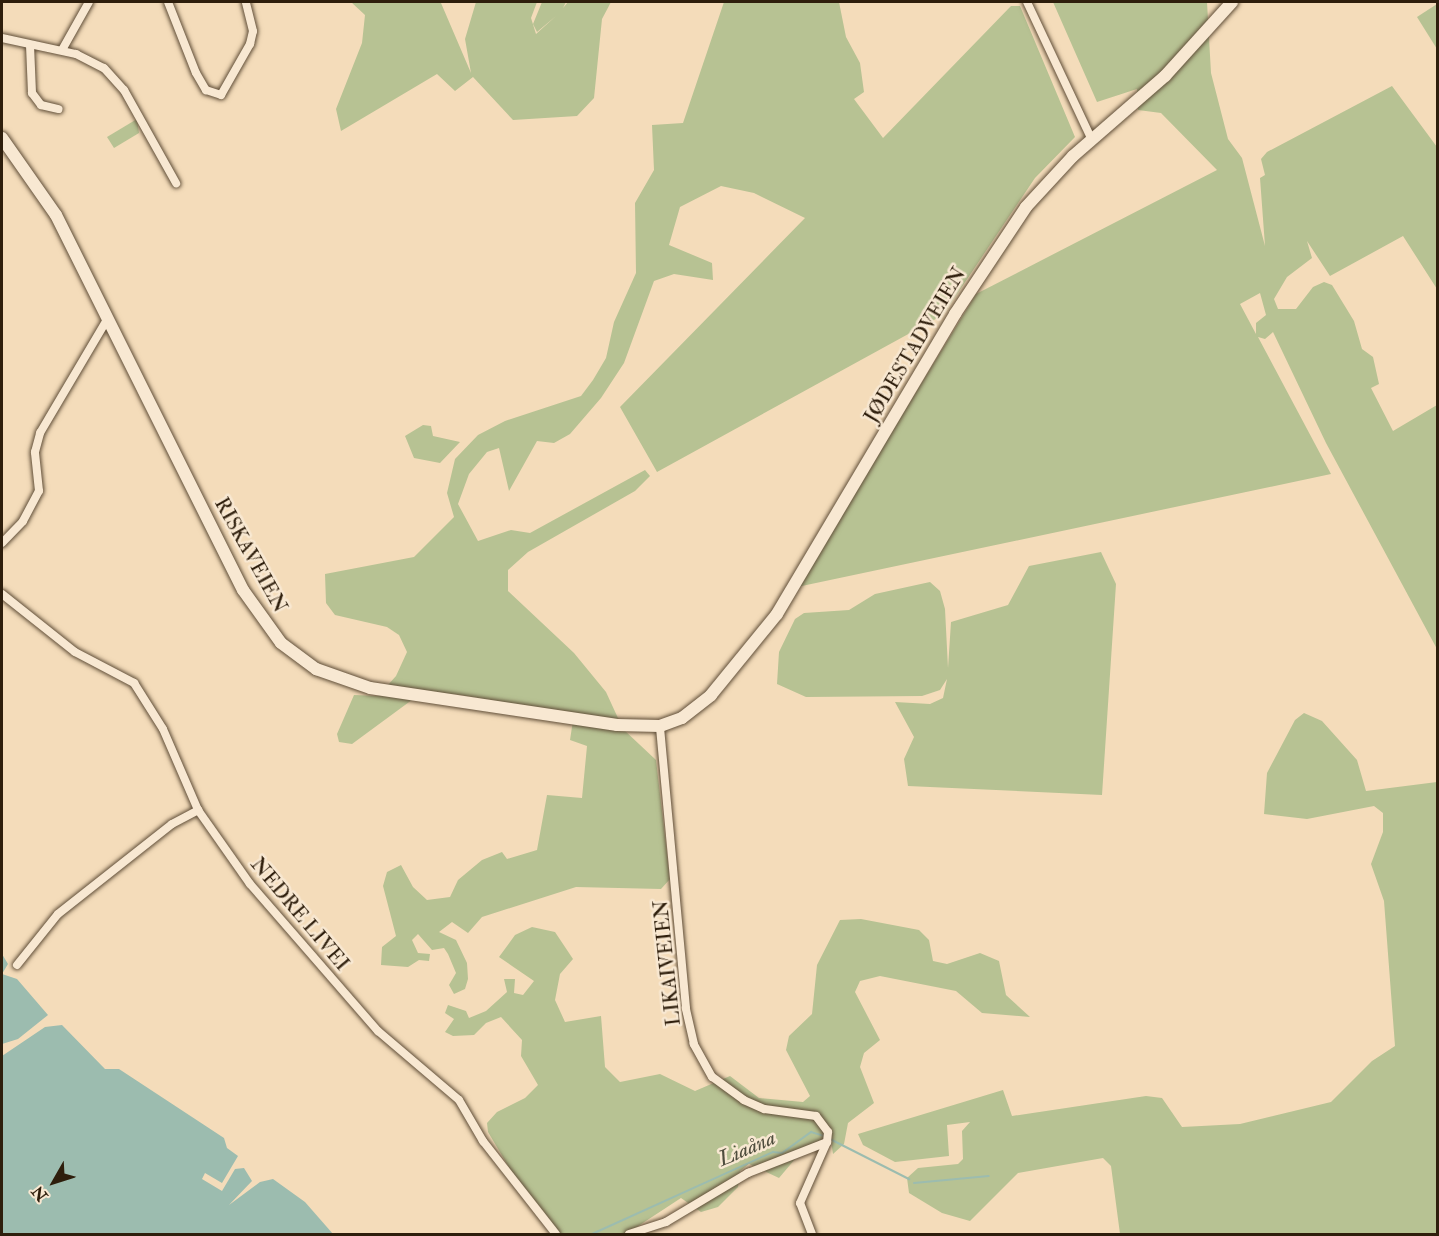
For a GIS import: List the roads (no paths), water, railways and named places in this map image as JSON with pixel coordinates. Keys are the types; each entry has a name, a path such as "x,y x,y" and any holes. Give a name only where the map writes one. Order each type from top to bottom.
{"main road":[{"name":"JØDESTADVEIEN","path":"660,726 682,718 711,695 777,614 984,267 1044,186 1165,76 1232,2"},
{"name":"RISKAVEIEN","path":"2,138 56,214 243,590 268,628 297,656 326,674 370,688 617,725 660,726"}],"street":[{"path":"62,51 89,2"},
{"path":"168,2 196,72 206,90 221,96 250,44 253,31 246,2"},
{"path":"1027,2 1092,140"},
{"path":"2,38 62,51 96,63 118,82 176,183"},
{"path":"30,45 32,93 41,105 59,109"},
{"path":"2,543 23,521 39,491 35,452 40,433 108,318"},
{"name":"NEDRE LIVEI","path":"2,594 66,646 134,682 163,729 198,810 266,905 366,1018 460,1101 483,1141 556,1234"},
{"name":"LIKAIVEIEN","path":"660,726 686,1008 694,1044 712,1077 724,1087 764,1109 816,1116 828,1125 827,1142"},
{"path":"17,965 58,914 172,824 198,810"},
{"path":"629,1234 666,1222 748,1173 827,1142"},
{"path":"812,1234 800,1203 827,1142"}],"waterway":[{"name":"Liaåna","path":"592,1234 773,1152 782,1153 811,1132 824,1136"},
{"name":"Liaåna","path":"830,1139 909,1179"},
{"name":"Liaåna","path":"914,1183 989,1176"}]}
